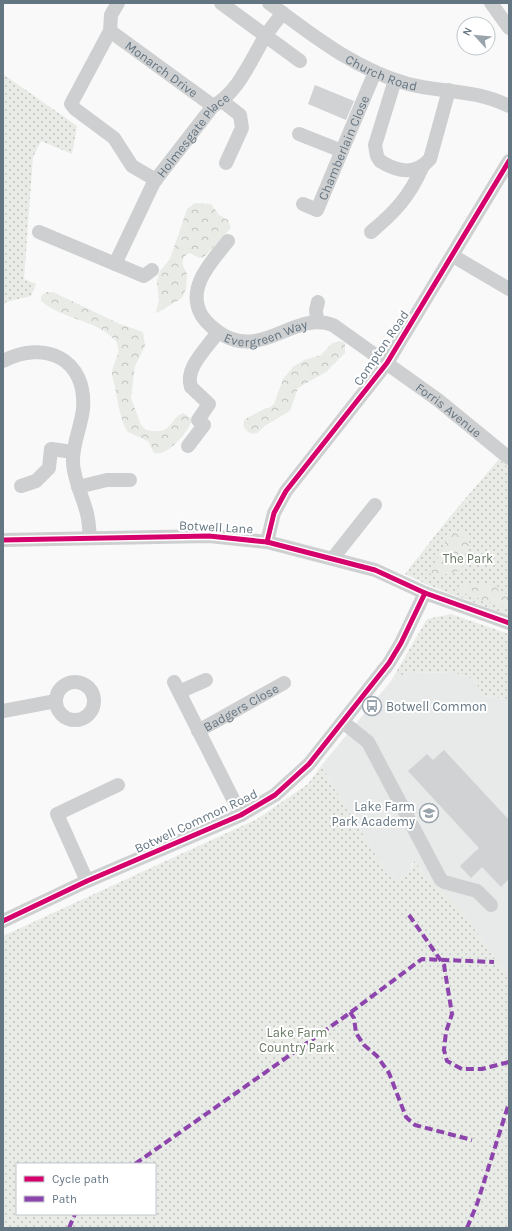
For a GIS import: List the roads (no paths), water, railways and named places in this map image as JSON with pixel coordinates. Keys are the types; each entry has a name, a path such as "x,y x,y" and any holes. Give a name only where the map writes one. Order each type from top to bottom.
{"street":[{"path":"118,3 111,15 110,31 71,104 75,109 114,138 132,166 156,180"},
{"path":"221,3 300,61"},
{"name":"Church Road","path":"269,3 335,50 375,72 416,86 478,94 509,106"},
{"path":"491,3 509,28"},
{"name":"Holmesgate Place","path":"114,264 156,180 252,62 266,36 283,13"},
{"name":"Monarch Drive","path":"110,31 218,104 240,115 242,128 226,163"},
{"name":"Chamberlain Close","path":"303,204 317,210 375,72"},
{"path":"395,80 376,144 377,156 380,161 396,169 411,171 422,168"},
{"path":"371,232 391,215 403,202 422,168 430,159 449,90"},
{"path":"299,134 342,151"},
{"name":"Compton Road","path":"267,542 274,513 286,491 388,363 509,161"},
{"path":"39,232 144,276 152,270"},
{"name":"Evergreen Way","path":"228,241 206,269 198,288 197,303 201,313 206,321 218,332 235,340 250,342 300,325 324,322 337,327 388,363"},
{"path":"452,256 509,289"},
{"path":"317,322 316,310 318,302"},
{"path":"188,446 204,426 198,420 209,404 191,387 189,374 218,332"},
{"path":"3,361 22,353 44,352 61,359 74,372 80,384 83,410 73,452 74,469 78,487 87,512 90,538"},
{"name":"Forris Avenue","path":"388,363 509,458"},
{"path":"21,486 36,481 49,468 51,450 73,452"},
{"path":"78,487 106,480 130,480"},
{"path":"334,558 375,505"},
{"name":"Botwell Lane","path":"3,540 209,536 267,542 334,558 390,576 425,593 509,623"},
{"name":"Botwell Common Road","path":"3,921 87,882 241,816 261,804 293,779 309,764 343,722 396,652 425,593"},
{"name":"Badgers Close","path":"206,680 177,687 241,816"},
{"name":"Badgers Close","path":"198,731 284,683"},
{"path":"3,711 56,701"},
{"path":"343,722 368,742 441,880 477,891 491,905"},
{"path":"87,882 57,814 118,785"}],"place":[{"name":"Botwell Common","path":"372,706"},
{"name":"Lake Farm Park Academy","path":"429,813"}],"park label":[{"name":"The Park","path":"468,558"},
{"name":"Lake Farm Country Park","path":"297,1040"}]}
